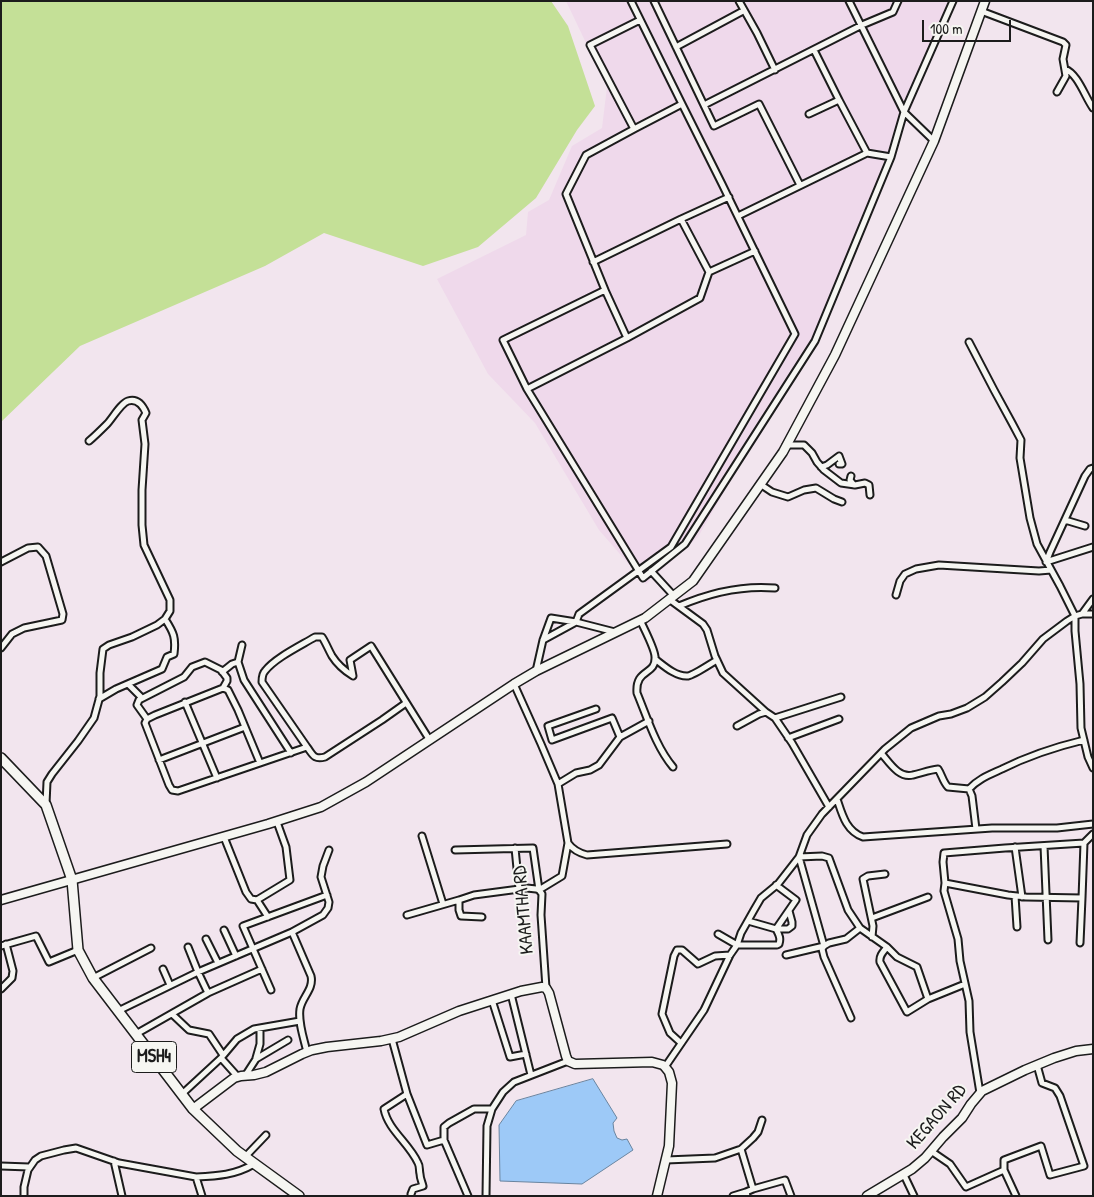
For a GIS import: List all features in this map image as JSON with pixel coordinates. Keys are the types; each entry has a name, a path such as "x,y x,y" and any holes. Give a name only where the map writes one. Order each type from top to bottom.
{"main road":[{"name":"MSH4","path":"1,758 46,805 72,880 78,950 93,978 194,1109 236,1151 299,1196"}],"street":[{"path":"543,640 576,622 579,614 671,547 795,334 631,1"},
{"path":"654,1 714,126 759,104 800,185"},
{"path":"739,1 775,70"},
{"path":"849,1 904,112 934,141"},
{"path":"704,106 862,25 893,12 898,1"},
{"path":"605,290 502,340 528,388 643,578 685,544 815,341 891,157 904,112 952,1"},
{"path":"1,900 277,822 321,807 366,782 429,739 536,671 645,618 694,581 786,445 835,355 934,141 985,1"},
{"path":"676,47 743,11"},
{"path":"982,11 1063,42 1066,45 1063,58 1066,76 1057,92"},
{"path":"634,129 590,45 640,20"},
{"path":"814,50 867,153"},
{"path":"1065,69 1082,86 1093,108"},
{"path":"809,114 839,100"},
{"path":"627,338 593,262 566,194 586,155 682,104"},
{"path":"738,216 867,153 891,157"},
{"path":"593,262 729,197"},
{"path":"681,219 709,272"},
{"path":"528,388 627,338 700,298 709,272 754,251"},
{"path":"969,342 1021,440 1020,458 1030,518 1037,544 1075,616 1081,728 1088,757 1093,768"},
{"path":"46,805 47,782 94,718 99,699 103,649 157,625 165,619 170,611 170,600 144,545 142,490 145,444 142,420 146,413 142,405 135,401 125,403 89,441"},
{"path":"786,445 804,445 821,467 841,483 855,485 864,483 869,485 870,494"},
{"path":"821,467 839,456 842,464 839,464"},
{"path":"1046,562 1085,476 1093,468"},
{"path":"851,476 850,480 855,485"},
{"path":"760,484 772,492 788,497 804,490 816,488 842,502"},
{"path":"1065,520 1085,526"},
{"path":"1,562 28,548 38,547 46,556 63,614 62,620 24,628 12,634 1,648"},
{"path":"1046,562 1093,547"},
{"path":"896,595 900,581 905,574 916,569 939,564 1039,571 1051,570"},
{"path":"651,572 671,598 703,624 723,673 775,718 829,807"},
{"path":"679,606 705,595 722,591 751,587 775,588"},
{"path":"1082,614 1093,599"},
{"path":"665,1067 704,1010 730,955 737,945 741,933 761,898 776,885 799,857 807,835 822,814 881,753 911,728 939,716 966,708 985,697 1022,663 1043,639 1075,616 1093,614"},
{"path":"536,671 543,640 551,618 615,632"},
{"path":"99,699 116,689 162,669 167,657 174,654 175,641 173,630 165,619"},
{"path":"640,620 655,653 655,660 651,669 640,677 636,686 637,693 666,758 673,767"},
{"path":"406,703 325,757 319,759 307,747 262,682 262,676 264,671 278,660 315,637 322,637 336,661 353,676 350,660 371,646 429,739"},
{"path":"242,645 238,662 244,680 291,753"},
{"path":"655,660 672,671 689,676 717,660"},
{"path":"147,720 137,705 139,700 184,678 192,667 205,662 222,672 227,678 223,688 155,715 145,723 172,790 178,791 307,747"},
{"path":"222,672 238,662"},
{"path":"128,684 142,698"},
{"path":"407,915 474,895 536,888 539,890 562,876 568,843 558,784 514,684"},
{"path":"223,688 228,690 238,710 260,763"},
{"path":"775,718 841,697"},
{"path":"185,702 217,778"},
{"path":"552,740 548,726 596,709"},
{"path":"736,726 766,712"},
{"path":"541,744 612,718 620,738"},
{"path":"788,738 839,719"},
{"path":"558,784 576,773 590,770 599,765 620,738 649,721"},
{"path":"159,760 245,727"},
{"path":"969,789 975,782 1013,763 1059,746 1084,740"},
{"path":"881,753 900,774 910,776 927,770 938,769 948,787 969,789"},
{"path":"969,789 972,796 976,829"},
{"path":"837,799 847,825 856,835 863,837 992,828 1057,828 1093,824"},
{"path":"224,837 246,892 251,899 257,900 290,880 286,847 277,822"},
{"path":"980,1093 970,1032 969,1001 960,961 958,939 944,891 946,883 943,862 944,853 1084,843 1093,834"},
{"path":"422,836 444,904"},
{"path":"568,843 579,853 587,855 727,844"},
{"path":"1080,943 1084,843"},
{"path":"1044,846 1048,940"},
{"path":"1016,847 1022,897"},
{"path":"515,848 518,890"},
{"name":"KAAMTHA RD","path":"455,850 533,848 539,890 542,894 546,988"},
{"path":"118,1011 198,972 292,932 323,915 329,902 321,877 329,850"},
{"path":"799,857 822,856 830,858 848,910 860,928 888,947 897,958 918,967 928,999"},
{"path":"799,857 824,946 822,949 824,957 850,1018"},
{"path":"872,937 872,918 863,879 868,876 885,874"},
{"path":"946,883 997,894 1022,897 1082,898"},
{"path":"776,885 796,900 776,929"},
{"path":"271,990 243,926 327,895"},
{"path":"1015,896 1017,928"},
{"path":"872,918 928,897"},
{"path":"257,900 268,917"},
{"path":"459,900 461,916 482,917"},
{"path":"748,921 776,929 788,929 792,926 789,911"},
{"path":"786,955 824,946 846,938 860,928"},
{"path":"718,934 737,945 777,945 780,941 780,936 776,929"},
{"path":"224,930 236,956"},
{"path":"292,932 312,982 300,1008 300,1022 307,1052"},
{"path":"1,989 12,978 12,971 4,945 36,936 49,962 78,950"},
{"path":"206,939 218,963"},
{"path":"188,947 208,993"},
{"path":"888,947 882,953 880,962 907,1012 928,999 965,984"},
{"path":"93,978 152,948"},
{"path":"681,1043 670,1033 662,1014 674,956 677,950 682,950 698,964 715,956 730,955"},
{"path":"163,969 170,985"},
{"path":"136,1034 208,993 262,970"},
{"path":"241,1076 266,1072 307,1052 327,1047 399,1037 459,1011 511,994 542,987 546,988 549,993 568,1061"},
{"path":"511,994 531,1075"},
{"path":"492,1000 510,1057 526,1054"},
{"path":"172,1014 189,1030 209,1034 222,1056 241,1076"},
{"path":"182,1094 237,1039 254,1029 300,1022"},
{"path":"256,1059 260,1044 260,1028"},
{"path":"392,1039 407,1094 427,1145 444,1140"},
{"path":"194,1109 227,1083 241,1076 256,1059 288,1040"},
{"name":"KEGAON RD","path":"867,1196 904,1175 925,1158 962,1118 982,1091 1037,1065 1076,1051 1093,1048"},
{"path":"486,1196 487,1126 492,1109 503,1092 514,1082 568,1061 575,1064 652,1062 663,1065 669,1072 672,1083 669,1146 657,1196"},
{"path":"1016,1196 1004,1170 1004,1160 1041,1146 1050,1175 1084,1166 1060,1096 1055,1088 1042,1082 1037,1065"},
{"path":"407,1094 384,1109 392,1129 403,1140 420,1164 420,1176 423,1186 413,1189 411,1196"},
{"path":"468,1196 444,1140 444,1127 449,1122 474,1109 492,1109"},
{"path":"666,1160 715,1158 741,1149 758,1132 762,1120"},
{"path":"244,1157 266,1135"},
{"path":"24,1196 24,1187 29,1167 35,1160 41,1156 76,1148 114,1161 196,1177 226,1175 254,1164"},
{"path":"741,1149 753,1189"},
{"path":"931,1151 950,1164 966,1187 1004,1170"},
{"path":"114,1161 122,1196"},
{"path":"1,1166 29,1167"},
{"path":"904,1175 914,1196"},
{"path":"196,1177 202,1196"},
{"path":"733,1196 746,1194 753,1189 785,1180 791,1196"}],"shaded area":[{"path":"566,1 955,1 850,259 808,346 698,537 646,584 599,530 535,423 488,374 437,279 526,235 528,212 549,200 572,146 602,128 607,87"}],"green space":[{"path":"1,1 551,1 568,26 595,106 577,130 536,198 478,247 423,266 324,233 265,266 80,346 1,422"}],"water":[{"path":"593,1079 617,1118 613,1123 617,1138 627,1139 633,1150 582,1184 500,1181 499,1125 516,1101"}]}
